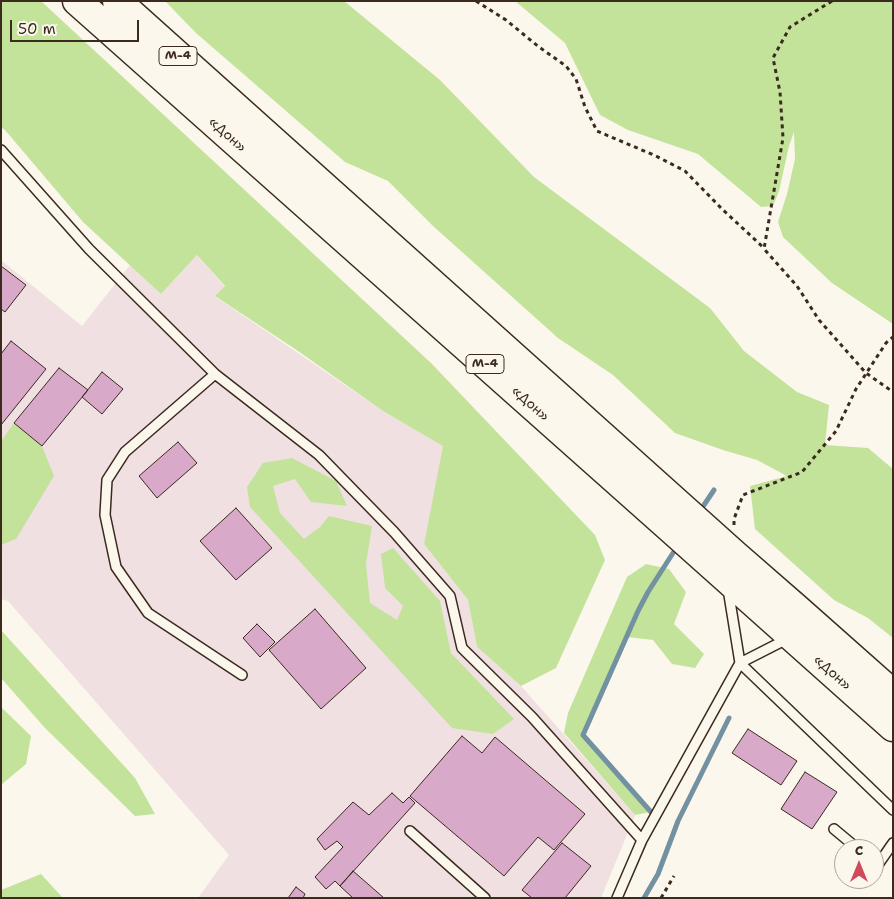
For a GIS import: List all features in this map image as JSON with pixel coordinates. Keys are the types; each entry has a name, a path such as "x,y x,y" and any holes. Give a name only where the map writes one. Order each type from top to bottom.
{"highway":[{"name":"«Дон»","path":"76,1 731,567"},
{"name":"«Дон»","path":"117,1 239,111 731,567 792,637 893,727"},
{"name":"М-4","path":"731,567 797,608 893,694"}],"lane":[{"path":"1,150 89,249 215,374 319,455 394,532 450,596 462,648 532,717 642,840"},
{"path":"215,374 125,452 107,480 105,515 116,567 148,614 242,675"},
{"path":"617,898 642,840 740,663 731,567"},
{"path":"740,663 792,637"},
{"path":"740,663 893,810"},
{"path":"834,829 846,839"},
{"path":"410,830 485,898"},
{"path":"884,856 893,843"}],"path":[{"path":"476,1 506,20 566,66 576,79 585,107 597,131 656,156 685,171 764,249 797,286 819,320 866,373 893,392"},
{"path":"764,249 783,138 780,92 773,58 790,27 832,1"},
{"path":"731,567 734,518 743,495 802,472 836,431 856,389 886,343 893,337"},
{"path":"661,898 674,876"}],"shaded area":[{"path":"197,255 225,287 216,297 383,411 444,446 424,544 468,600 477,647 521,686 635,815 601,898 198,898 229,855 8,601 1,599 1,260 82,326 130,265 161,294"}],"green space":[{"path":"1,1 41,1 431,363 595,535 605,560 556,668 521,686 477,647 468,600 424,544 443,446 383,411 215,296 225,286 197,255 161,294 83,222 1,127"},
{"path":"165,1 344,1 440,80 534,177 710,308 744,351 797,392 829,405 825,445 868,448 893,469 893,638 868,618 834,600 755,529 750,486 787,476 757,460 675,433 613,375 558,338 433,226 388,181 345,162 196,33"},
{"path":"515,1 893,1 893,324 832,283 783,237 778,222 795,159 794,132 779,191 773,206 761,207 698,154 628,130 600,115 565,43"},
{"path":"14,423 42,446 54,476 16,539 1,545 1,441"},
{"path":"292,458 336,481 347,506 311,502 295,479 273,486 280,513 304,539 320,527 329,516 372,526 366,564 370,603 397,620 403,606 385,588 381,554 393,548 440,601 451,653 514,719 493,734 452,728 250,507 247,487 263,463"},
{"path":"646,564 669,569 686,592 674,624 704,654 695,668 672,664 653,640 627,637 583,735 651,812 635,815 564,733 568,713 627,577"},
{"path":"1,630 135,778 155,814 135,816 45,728 1,678"},
{"path":"1,707 31,736 26,764 1,785"},
{"path":"41,874 63,898 1,898 1,890"}],"building":[{"path":"1,266 26,285 5,312 1,309"},
{"path":"11,341 46,369 1,425 1,354"},
{"path":"59,368 88,390 42,446 14,423"},
{"path":"102,372 123,389 102,414 82,397"},
{"path":"178,442 197,463 157,498 139,476"},
{"path":"236,508 272,548 236,580 200,541"},
{"path":"315,609 366,668 321,709 269,650"},
{"path":"257,624 275,642 260,657 243,638"},
{"path":"748,729 797,761 781,785 732,753"},
{"path":"462,736 482,753 495,737 585,814 554,850 538,837 504,876 410,796"},
{"path":"805,772 837,792 812,829 781,809"},
{"path":"392,793 403,803 409,797 415,803 340,886 335,881 326,889 315,877 343,847 337,841 325,850 317,839 353,802 369,815"},
{"path":"562,843 591,866 565,898 532,898 522,890"},
{"path":"353,871 384,898 353,898 340,886"},
{"path":"296,887 305,894 303,898 288,898"}],"waterway":[{"path":"704,505 714,490"},
{"path":"651,812 583,735 638,611 673,553"},
{"path":"644,898 658,874 678,821 729,718"}]}
